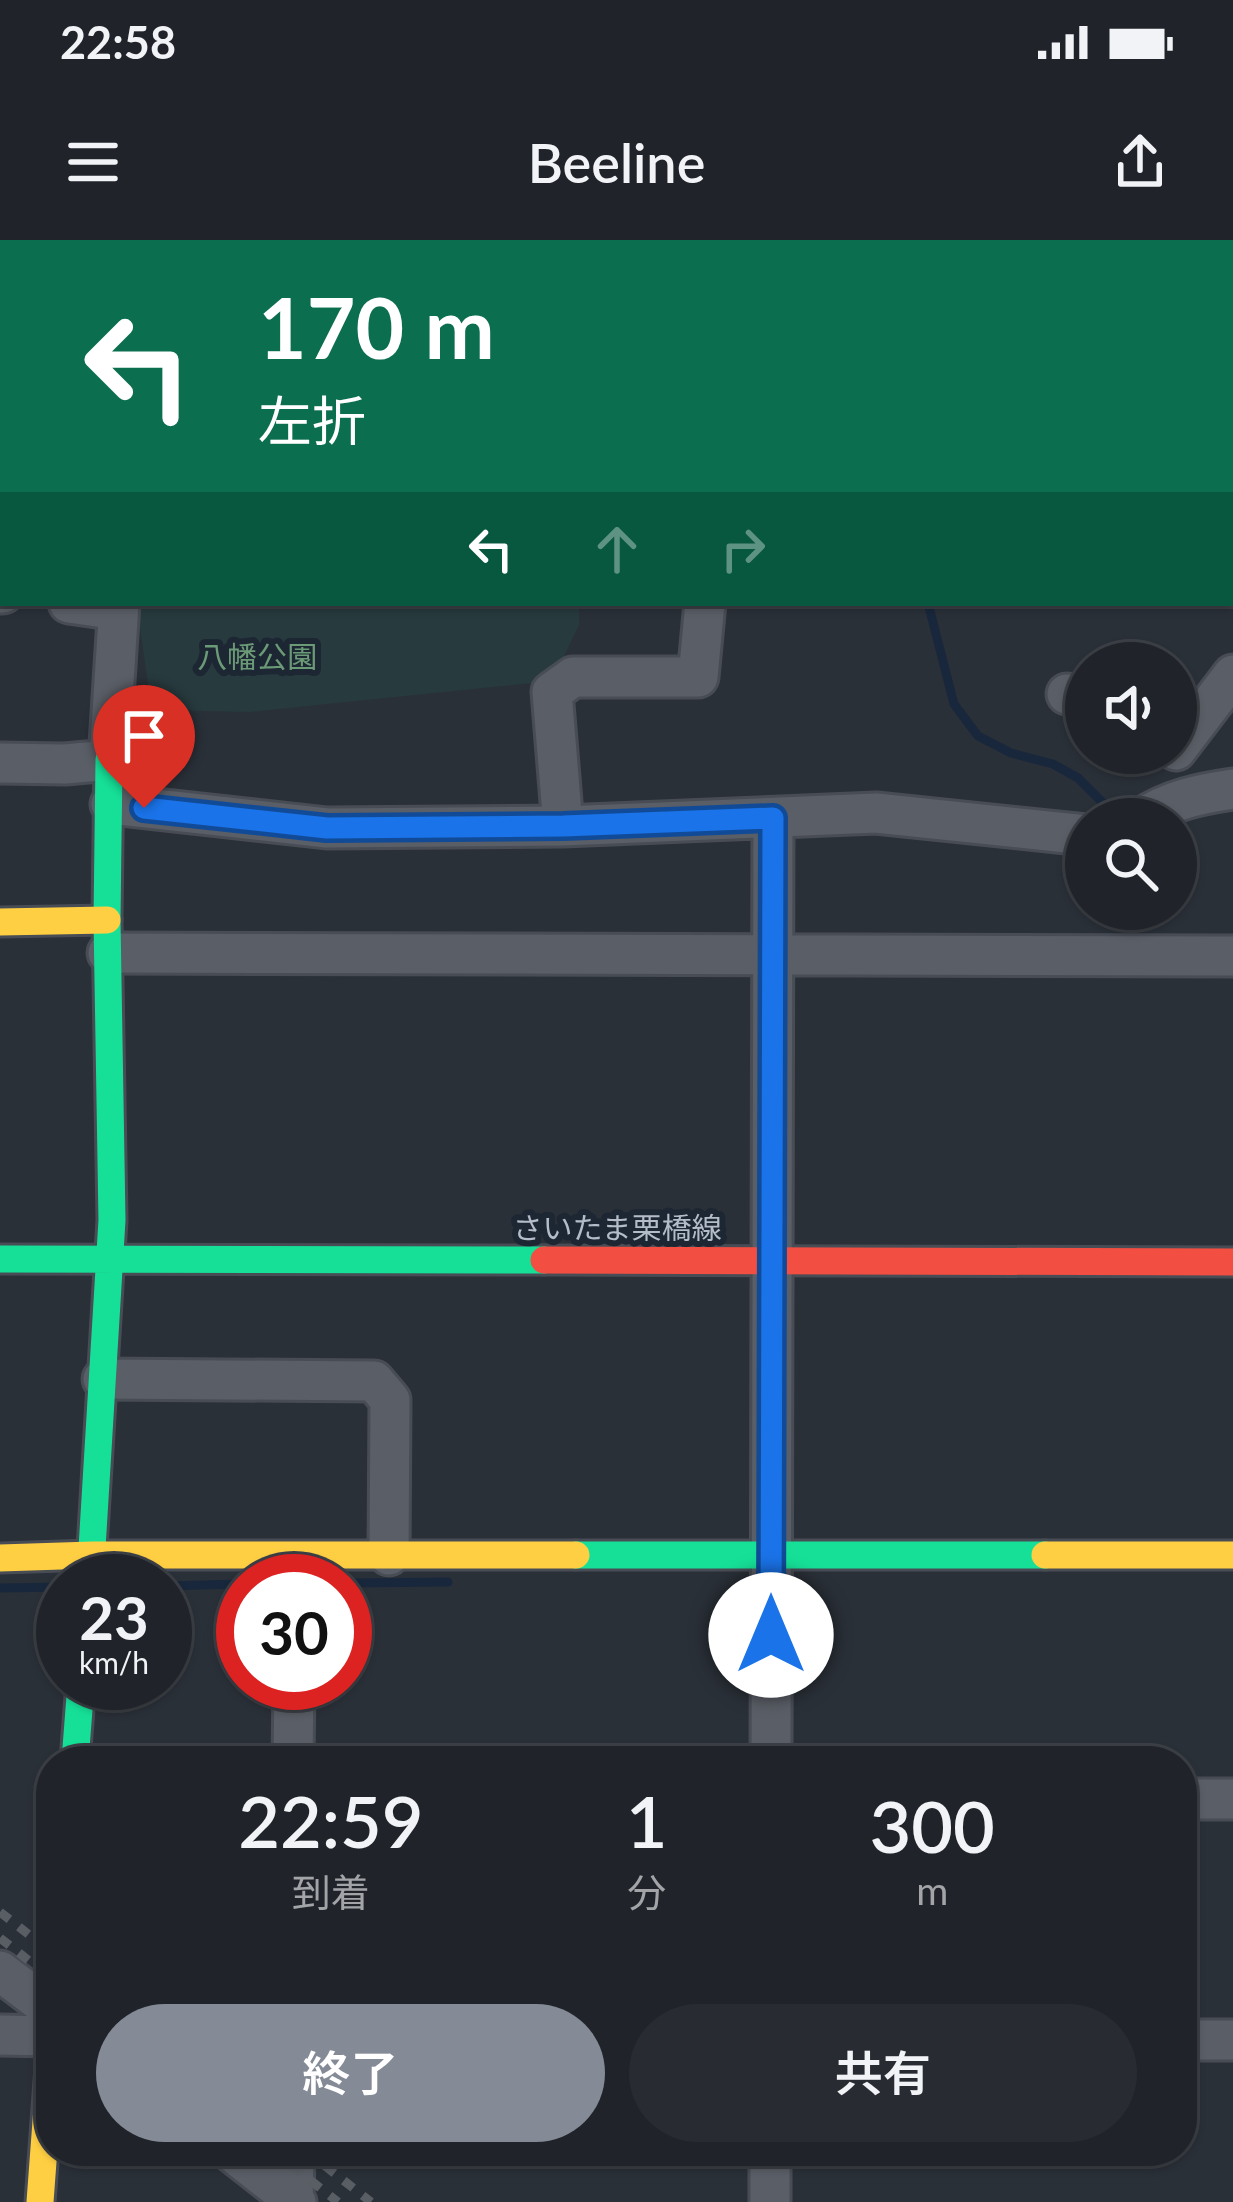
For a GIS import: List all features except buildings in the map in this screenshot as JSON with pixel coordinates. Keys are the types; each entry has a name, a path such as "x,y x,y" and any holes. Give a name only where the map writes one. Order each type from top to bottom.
{"street":[{"path":"563,826 552,692 573,677 698,677 706,606"},
{"path":"92,1554 112,1220 109,760 118,607"},
{"path":"1197,715 1233,675"},
{"path":"0,764 109,760"},
{"path":"1187,798 1233,789"},
{"path":"111,804 327,828 563,826 876,813 1065,833"},
{"path":"771,1746 773,818"},
{"path":"0,922 108,936 771,955 1233,956"},
{"name":"さいたま栗橋線","path":"0,1259 772,1231 1233,1262"},
{"path":"103,1379 374,1381 390,1400 389,1556"},
{"path":"372,1558 1233,1556"},
{"path":"0,1558 36,1562"},
{"path":"76,1746 79,1710"},
{"path":"293,1746 294,1710"},
{"path":"1197,1799 1233,1799"},
{"path":"0,1971 36,1998"},
{"path":"0,2035 36,2036"},
{"path":"1197,2039 1233,2040"},
{"path":"40,2202 43,2166"},
{"path":"250,2166 294,2202"},
{"path":"294,2166 294,2202"},
{"path":"770,2166 770,2202"}],"green space":[{"name":"八幡公園","path":"139,606 579,606 579,625 552,681 250,712 152,710"}],"waterway":[{"path":"929,606 954,704 978,736 1011,753 1053,764 1078,778 1098,798"},
{"path":"372,1583 448,1582"},
{"path":"192,1585 216,1585"},
{"path":"0,1588 36,1587"}],"railway":[{"path":"0,1912 36,1940"},
{"path":"0,1938 36,1966"},
{"path":"292,2166 338,2202"},
{"path":"325,2166 371,2202"}],"traffic: fast":[{"path":"92,1554 112,1220 109,760"},
{"path":"0,1259 544,1260"},
{"path":"576,1555 1045,1555"},
{"path":"76,1746 79,1710"}],"traffic: slow":[{"path":"0,922 107,920"},
{"path":"0,1558 576,1555"},
{"path":"1045,1555 1233,1555"},
{"path":"40,2202 43,2166"}],"traffic: jam":[{"path":"544,1260 1233,1262"}],"route":[{"path":"144,808 327,828 773,818 771,1635"}]}
